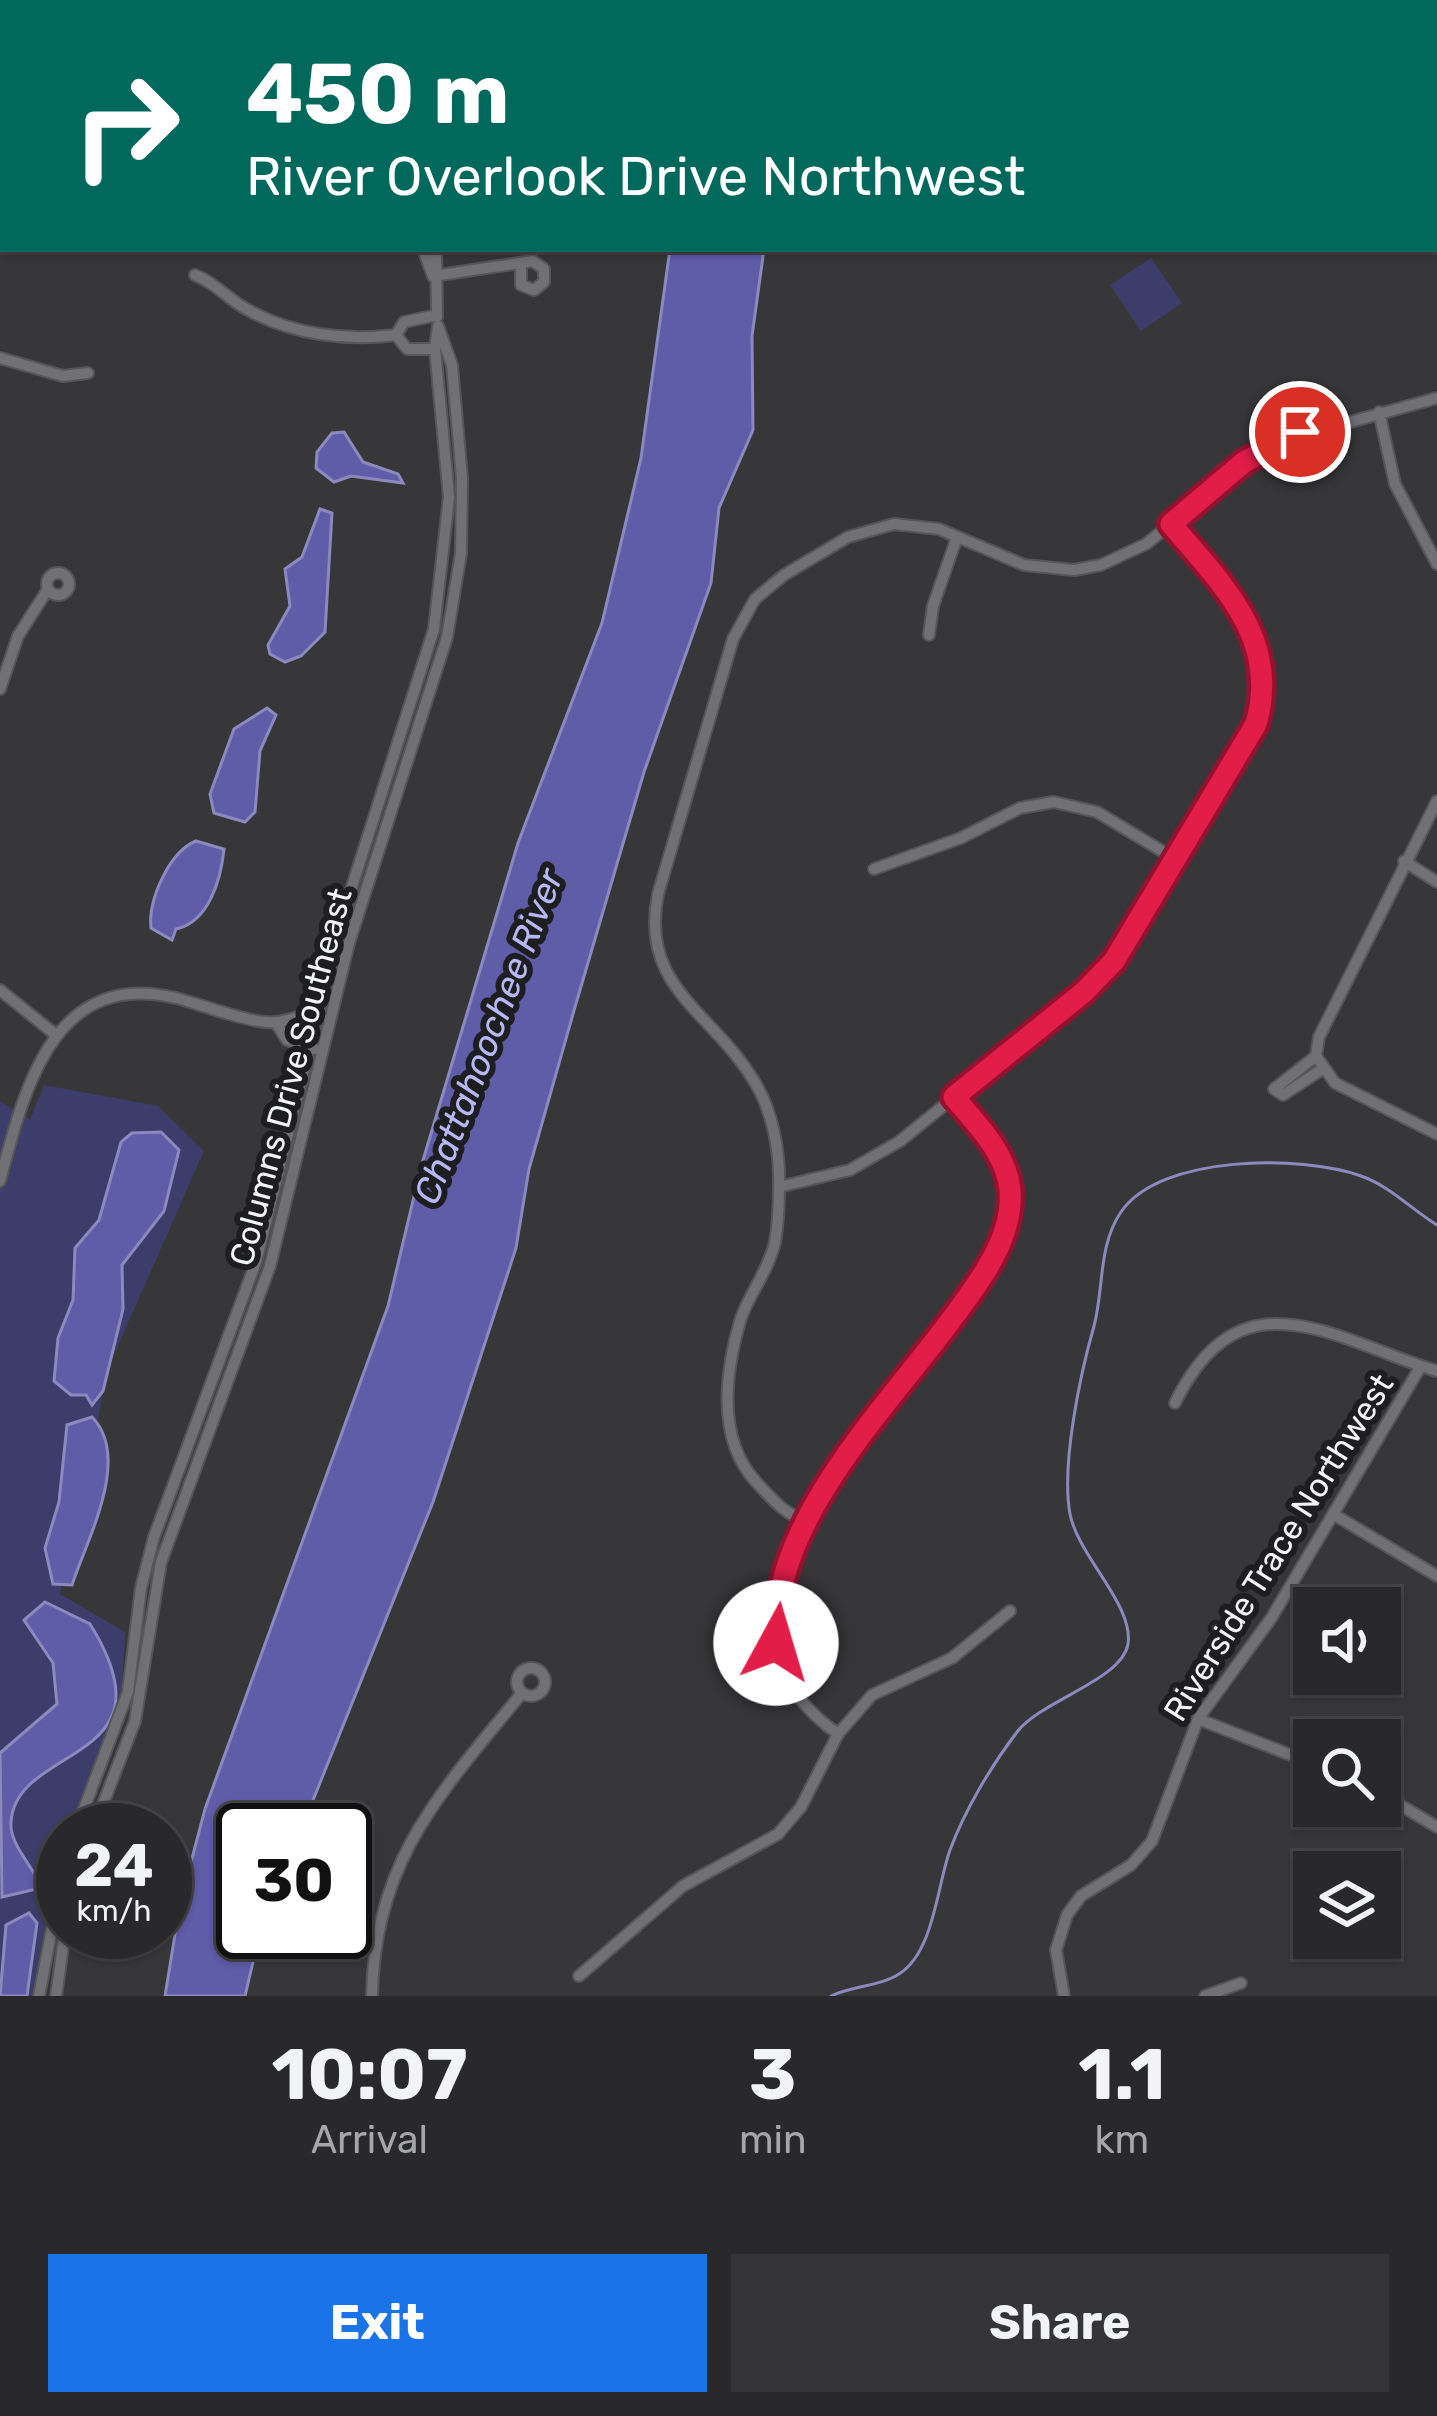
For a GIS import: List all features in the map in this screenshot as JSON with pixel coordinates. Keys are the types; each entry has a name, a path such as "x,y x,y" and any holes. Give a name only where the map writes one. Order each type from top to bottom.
{"street":[{"name":"Columns Drive Southeast","path":"424,252 433,276"},
{"name":"Columns Drive Southeast","path":"86,1803 128,1692 140,1588 154,1538 256,1262 342,918 408,722 439,599 449,497 435,349 436,252"},
{"path":"433,276 520,266"},
{"path":"196,275 218,285 247,310 283,326 341,336 396,335"},
{"name":"Columns Drive Southeast","path":"103,1803 135,1721 161,1562 270,1266 349,943 442,658 456,592 463,519 460,442 448,346 438,320"},
{"path":"396,335 404,322 438,320"},
{"path":"396,335 407,349 435,349"},
{"path":"0,358 63,376 88,373"},
{"path":"808,1521 791,1517 750,1476 738,1454 725,1406 742,1318 775,1245 779,1187 773,1130 758,1087 677,992 662,966 654,932 658,894 733,638 755,599 784,575 870,528 917,524 1024,565 1074,570 1124,556 1271,444 1437,398"},
{"path":"1379,412 1395,484 1437,564"},
{"path":"779,1187 827,1178 868,1161 1100,977 1250,737 1262,682 1258,645 1245,614 1171,524"},
{"path":"929,635 933,606 957,537"},
{"path":"0,689 18,636 48,589"},
{"path":"1437,801 1318,1037 1316,1056 1321,1070 1335,1083 1437,1134"},
{"path":"874,869 961,838 1020,808 1054,802 1096,812 1177,860"},
{"path":"1404,861 1437,883"},
{"path":"0,990 56,1036"},
{"path":"0,1181 23,1100 56,1036 87,1007 129,993 164,995 276,1022 297,1013 330,1018"},
{"path":"276,1022 287,1040 323,1051"},
{"path":"1316,1056 1274,1089 1283,1095 1321,1070"},
{"path":"838,1734 799,1699 776,1643 779,1594 808,1521 978,1285 1000,1240 1010,1193 1006,1170 993,1143 954,1097"},
{"path":"1175,1403 1213,1349 1241,1332 1271,1323 1317,1325 1437,1371"},
{"name":"Riverside Trace Northwest","path":"1064,1996 1056,1950 1067,1915 1081,1896 1131,1864 1152,1841 1198,1719 1272,1617 1421,1366"},
{"path":"1334,1514 1437,1576"},
{"path":"579,1976 683,1886 778,1834 801,1807 838,1734 872,1695 952,1658 1010,1611"},
{"path":"372,1996 375,1934 403,1850 434,1801 523,1693"},
{"path":"1198,1719 1293,1757"},
{"path":"1401,1806 1437,1828"},
{"path":"39,1996 46,1959"},
{"path":"56,1996 61,1959"},
{"path":"1205,1996 1241,1983"}],"shaded area":[{"path":"1151,258 1182,303 1141,331 1110,285"},
{"path":"44,1085 158,1106 204,1151 109,1366 60,1594 125,1632 122,1687 80,1803 36,1803 39,1959 32,1996 0,1996 0,1101 30,1120"}],"water":[{"name":"Chattahoochee River","path":"670,252 764,252 752,336 753,430 719,508 711,583 644,772 529,1169 516,1248 433,1502 312,1803 216,1803 216,1959 254,1959 245,1996 165,1996 171,1959 192,1959 192,1858 205,1809 388,1306 421,1167 518,843 602,623 641,458"},
{"path":"344,432 363,462 398,474 403,483 351,476 334,482 316,468 317,452 332,433"},
{"path":"320,509 332,513 325,632 301,656 285,662 270,654 268,645 290,606 285,569 302,557"},
{"path":"267,708 276,715 260,751 255,812 245,822 214,813 210,794 234,729"},
{"path":"196,841 224,849 220,873 205,909 176,929 172,940 151,928 153,904 169,866"},
{"path":"161,1132 179,1150 164,1211 122,1265 123,1309 103,1391 92,1405 86,1395 71,1395 54,1381 58,1338 73,1300 75,1248 99,1220 121,1142 132,1133"},
{"path":"92,1417 108,1454 103,1499 72,1585 53,1584 45,1548 59,1502 67,1425"},
{"path":"45,1602 90,1624 112,1670 115,1703 105,1728 19,1797 11,1831 36,1878 36,1889 2,1897 0,1753 57,1704 53,1663 24,1620"},
{"path":"29,1913 36,1922 27,1996 0,1996 6,1925"}],"waterway":[{"path":"831,1996 892,1978 911,1964 927,1935 956,1835 998,1759 1029,1721 1112,1668 1128,1644 1123,1613 1075,1530 1068,1494 1078,1394 1105,1253 1121,1212 1140,1193 1167,1179 1234,1164 1269,1163 1335,1169 1372,1180 1437,1225"}],"route":[{"path":"776,1643 779,1594 808,1521 844,1464 978,1285 1000,1240 1010,1193 1006,1170 993,1143 954,1097 1084,992 1114,961 1256,724 1262,682 1252,628 1234,598 1171,524 1244,462 1300,432"}]}
